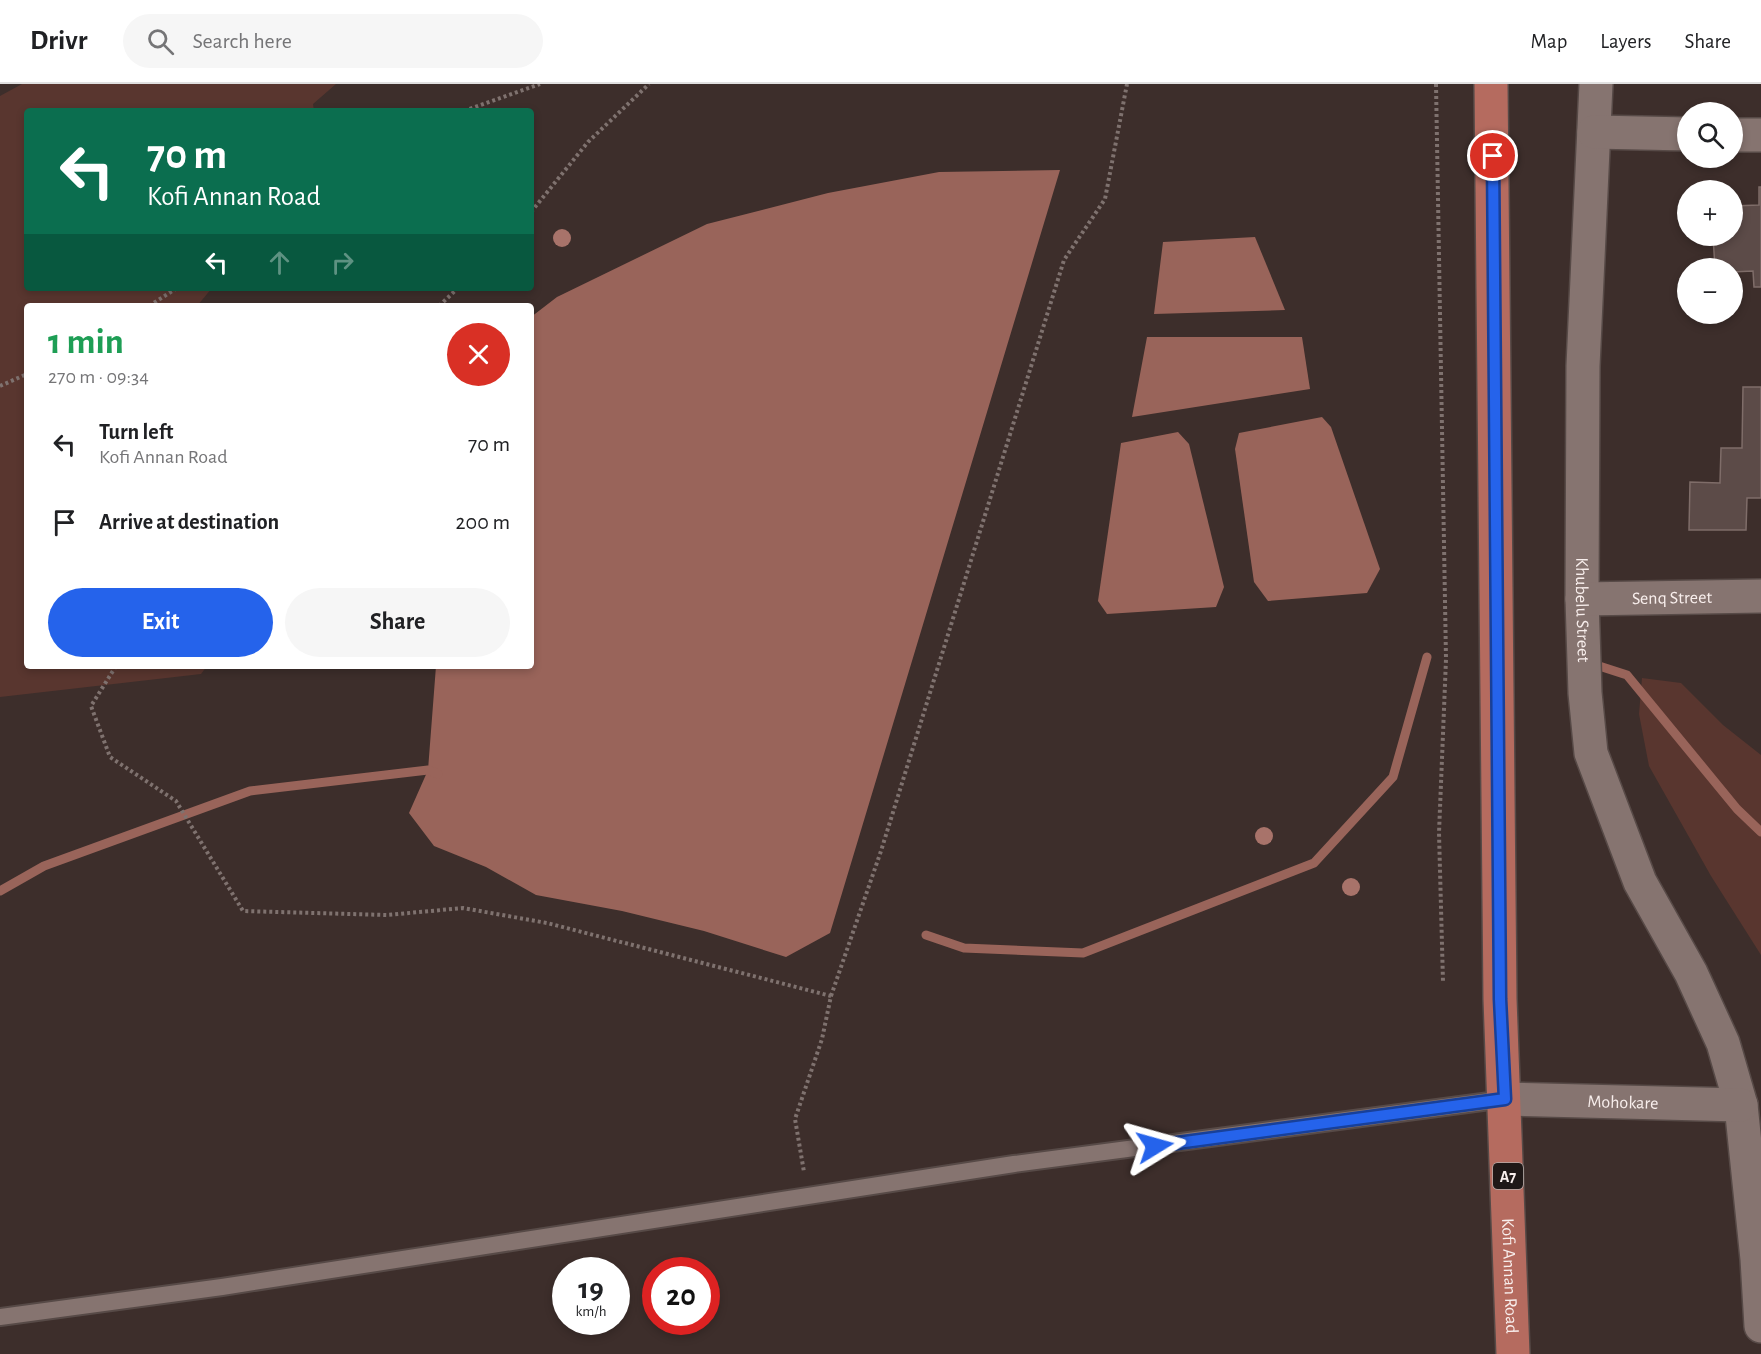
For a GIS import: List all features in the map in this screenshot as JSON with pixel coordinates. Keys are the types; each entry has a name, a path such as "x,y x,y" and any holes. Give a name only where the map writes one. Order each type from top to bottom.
{"main road":[{"name":"Kofi Annan Road","path":"1491,84 1500,999 1513,1354"}],"street":[{"name":"Khubelu Street","path":"1596,84 1583,366 1582,598 1585,693 1591,753 1640,882 1691,973 1723,1043 1742,1105 1756,1190 1761,1326"},
{"path":"1594,132 1677,134"},
{"path":"1743,135 1761,135"},
{"name":"Senq Street","path":"1582,598 1761,596"},
{"name":"Mohokare","path":"1505,1099 1742,1105"}],"lane":[{"path":"0,1317 222,1287 1014,1164 1505,1099"}],"path":[{"path":"472,108 540,84"},
{"path":"534,208 588,142 649,84"},
{"path":"808,1196 795,1119 822,1039 831,996 881,851 1064,260 1105,199 1127,84"},
{"path":"1436,84 1446,659 1439,833 1443,982"},
{"path":"154,303 172,291"},
{"path":"442,303 455,291"},
{"path":"0,386 24,375"},
{"path":"114,669 91,706 110,757 177,801 243,911 387,915 463,908 547,923 831,996"}],"shaded area":[{"path":"22,84 336,84 313,104 314,108 24,108 24,291 210,291 200,303 24,303 24,669 205,669 201,674 0,697 0,96"},
{"path":"1060,170 830,933 786,957 704,931 622,911 536,895 486,867 434,846 409,813 428,770 436,669 534,669 534,315 557,297 707,224 828,193 939,172"},
{"path":"1255,237 1285,310 1154,314 1163,242"},
{"path":"1147,337 1302,337 1310,389 1132,417"},
{"path":"1322,417 1331,427 1380,569 1367,593 1268,601 1254,582 1235,449 1239,433"},
{"path":"1178,432 1189,444 1224,587 1216,607 1107,614 1098,601 1121,443"},
{"path":"1642,678 1681,683 1723,725 1761,755 1761,955 1711,876 1649,766 1639,714"}],"building":[{"path":"1759,187 1761,187 1761,287 1754,287 1753,271 1743,271 1743,258 1714,258 1714,246 1743,246 1743,206 1759,205"},
{"path":"1743,387 1761,387 1761,498 1747,498 1746,530 1689,530 1690,482 1720,483 1721,448 1742,448"}],"waterway":[{"path":"926,935 964,948 1083,953 1314,863 1393,777 1427,657"},
{"path":"1596,665 1627,675 1737,809 1761,832"},
{"path":"0,891 44,866 250,791 428,770 438,774"}],"route":[{"path":"1155,1146 1505,1099 1500,999 1493,156"}]}
